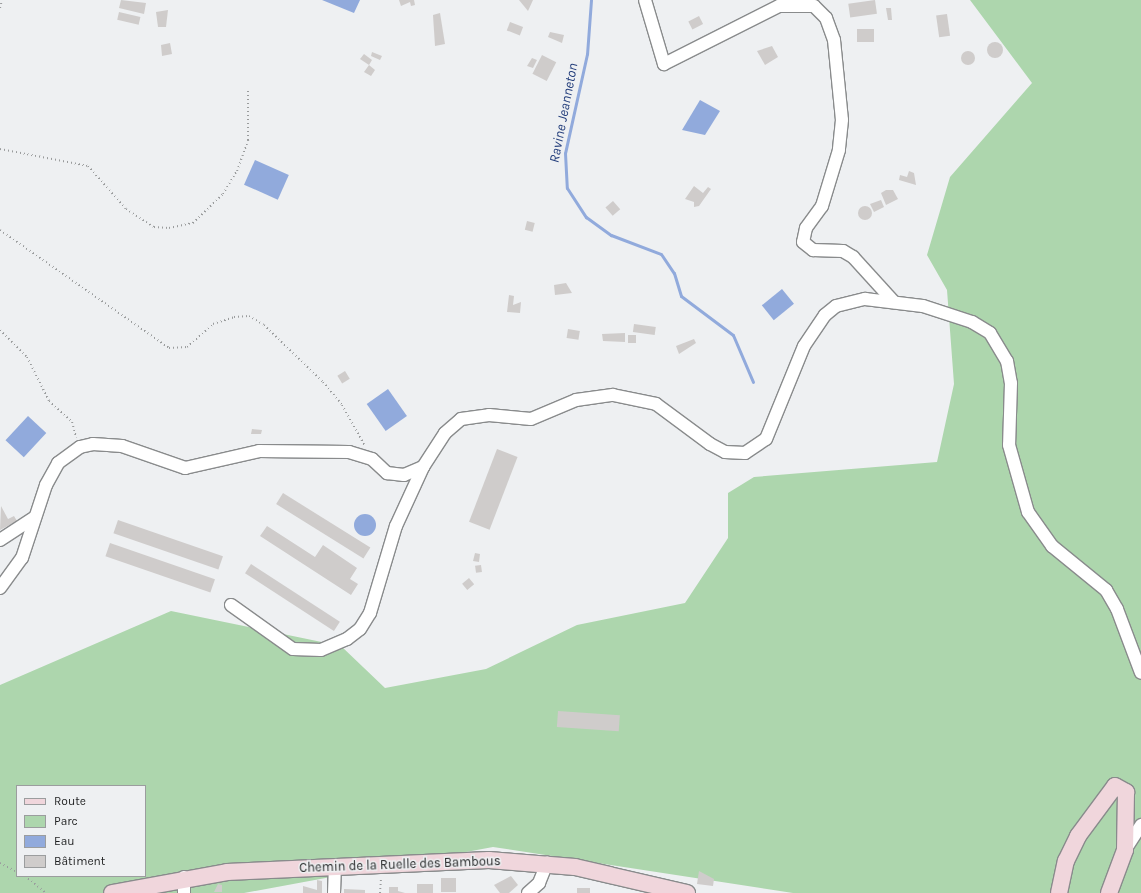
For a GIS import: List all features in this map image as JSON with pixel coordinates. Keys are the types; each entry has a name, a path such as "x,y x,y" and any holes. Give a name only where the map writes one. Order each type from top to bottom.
{"street":[{"path":"645,0 664,64 778,3 814,6 826,18 834,40 842,120 834,174 822,206 806,228 803,242 813,250 843,251 853,257 894,302"},
{"path":"231,605 294,649 321,650 347,639 360,629 370,613 401,511 423,467 444,432 461,419 489,415 530,419 582,398 613,394 656,404 710,444 725,452 745,453 766,439 804,346 825,315 850,300 894,302 923,306 972,322 990,333 999,346 1007,361 1011,383 1009,445 1028,512 1052,546 1106,590 1117,609 1141,673"},
{"path":"0,588 22,558 35,517 55,469 80,447 106,443 122,446 185,468 275,450 349,452 372,459 394,475 423,467"},
{"path":"0,540 35,517"},
{"path":"1059,893 1066,861 1078,836 1115,786 1126,792 1125,850"},
{"path":"1109,893 1125,850 1141,825"},
{"name":"Chemin de la Ruelle des Bambous","path":"112,893 184,877 227,872 489,860 547,863 687,893"},
{"path":"528,893 539,883 547,863"},
{"path":"334,893 335,868"},
{"path":"184,877 184,893"}],"path":[{"path":"0,8 2,0"},
{"path":"0,149 88,166 126,209 154,227 169,228 193,223 224,194 237,171 248,140 248,90"},
{"path":"0,230 169,348 187,347 205,329 234,317 250,316 264,325 342,405 372,459"},
{"path":"0,330 27,357 49,401 72,422 80,447"},
{"path":"0,863 16,871"},
{"path":"380,893 382,866"},
{"path":"26,877 46,893"}],"green space":[{"path":"970,0 1141,0 1141,893 793,893 493,847 244,893 0,893 0,685 171,611 341,646 385,688 486,669 577,625 685,603 728,538 728,493 754,477 937,462 954,384 947,290 927,255 950,177 1032,83"}],"water":[{"path":"322,0 360,0 354,13"},
{"path":"700,100 720,111 705,135 682,130"},
{"path":"255,160 289,175 278,200 244,185"},
{"path":"782,289 794,304 774,320 762,305"},
{"path":"388,389 407,416 386,431 367,404"},
{"path":"28,416 46,433 24,457 5,440"},
{"path":"365,514 373,517 376,525 373,533 365,536 357,533 354,525 357,517"}],"building":[{"path":"121,0 146,3 144,14 119,8"},
{"path":"399,0 414,0 415,5 411,6 410,2 401,6"},
{"path":"519,0 533,0 528,11"},
{"path":"875,0 877,14 850,18 848,4"},
{"path":"886,8 891,8 892,20 888,20"},
{"path":"168,10 166,27 158,27 156,12"},
{"path":"119,12 140,17 139,25 117,20"},
{"path":"440,13 445,44 435,46 433,15"},
{"path":"947,14 950,36 939,37 936,16"},
{"path":"699,16 703,24 692,29 688,21"},
{"path":"510,22 523,27 520,35 507,30"},
{"path":"857,29 874,29 874,42 857,42"},
{"path":"550,32 564,35 562,43 548,37"},
{"path":"995,42 1002,47 1003,50 998,57 995,58 988,53 987,50 992,43"},
{"path":"170,43 172,54 162,56 161,45"},
{"path":"772,46 778,57 765,65 757,51"},
{"path":"965,51 971,51 975,55 975,61 971,65 965,65 961,61 961,55"},
{"path":"372,52 382,56 380,60 371,56"},
{"path":"364,54 372,60 369,65 360,59"},
{"path":"542,55 556,62 547,81 532,74"},
{"path":"532,58 537,60 533,68 527,66"},
{"path":"369,65 375,70 371,76 364,72"},
{"path":"909,171 914,173 916,185 899,180 900,175 907,177"},
{"path":"694,186 703,193 708,187 711,189 699,206 694,207 694,202 685,199"},
{"path":"886,190 893,190 898,199 886,205 881,193"},
{"path":"881,200 884,207 874,212 870,204"},
{"path":"613,201 620,209 613,216 605,208"},
{"path":"865,206 870,208 872,213 870,218 865,220 860,218 858,213 860,208"},
{"path":"527,221 535,223 533,232 525,230"},
{"path":"566,283 572,293 555,295 554,285"},
{"path":"509,295 514,296 513,305 521,302 520,313 507,312"},
{"path":"634,324 656,327 655,335 633,332"},
{"path":"568,329 580,331 578,340 567,338"},
{"path":"625,333 625,342 603,341 602,334"},
{"path":"628,335 636,335 636,343 628,343"},
{"path":"694,339 696,343 679,354 676,346"},
{"path":"345,371 350,379 342,383 337,376"},
{"path":"252,429 262,430 261,434 251,434"},
{"path":"497,449 518,457 490,530 469,522"},
{"path":"283,493 370,548 363,559 276,504"},
{"path":"1,506 8,519 14,516 17,521 0,530"},
{"path":"118,520 223,556 218,569 113,533"},
{"path":"267,526 315,557 323,545 357,568 350,579 358,584 351,595 260,536"},
{"path":"110,543 215,579 210,592 105,556"},
{"path":"475,553 480,554 479,562 473,561"},
{"path":"251,564 340,622 334,631 245,573"},
{"path":"481,565 482,572 476,573 475,566"},
{"path":"469,578 474,584 467,590 462,584"},
{"path":"558,711 620,715 619,731 557,727"},
{"path":"699,871 714,879 713,886 697,884"},
{"path":"511,876 518,885 509,893 500,893 494,885"},
{"path":"441,878 456,878 456,892 441,892"},
{"path":"317,880 322,881 322,893 303,893 303,886 317,890"},
{"path":"218,884 222,885 222,892 214,892"},
{"path":"417,884 433,884 433,893 417,893"},
{"path":"389,887 398,887 398,891 405,893 389,893"},
{"path":"577,888 590,888 590,893 577,893"},
{"path":"344,889 365,890 365,893 344,893"}],"waterway":[{"name":"Ravine Jeanneton","path":"591,0 587,54 565,153 567,188 586,217 611,235 661,254 674,273 681,296 733,335 753,382"}]}
